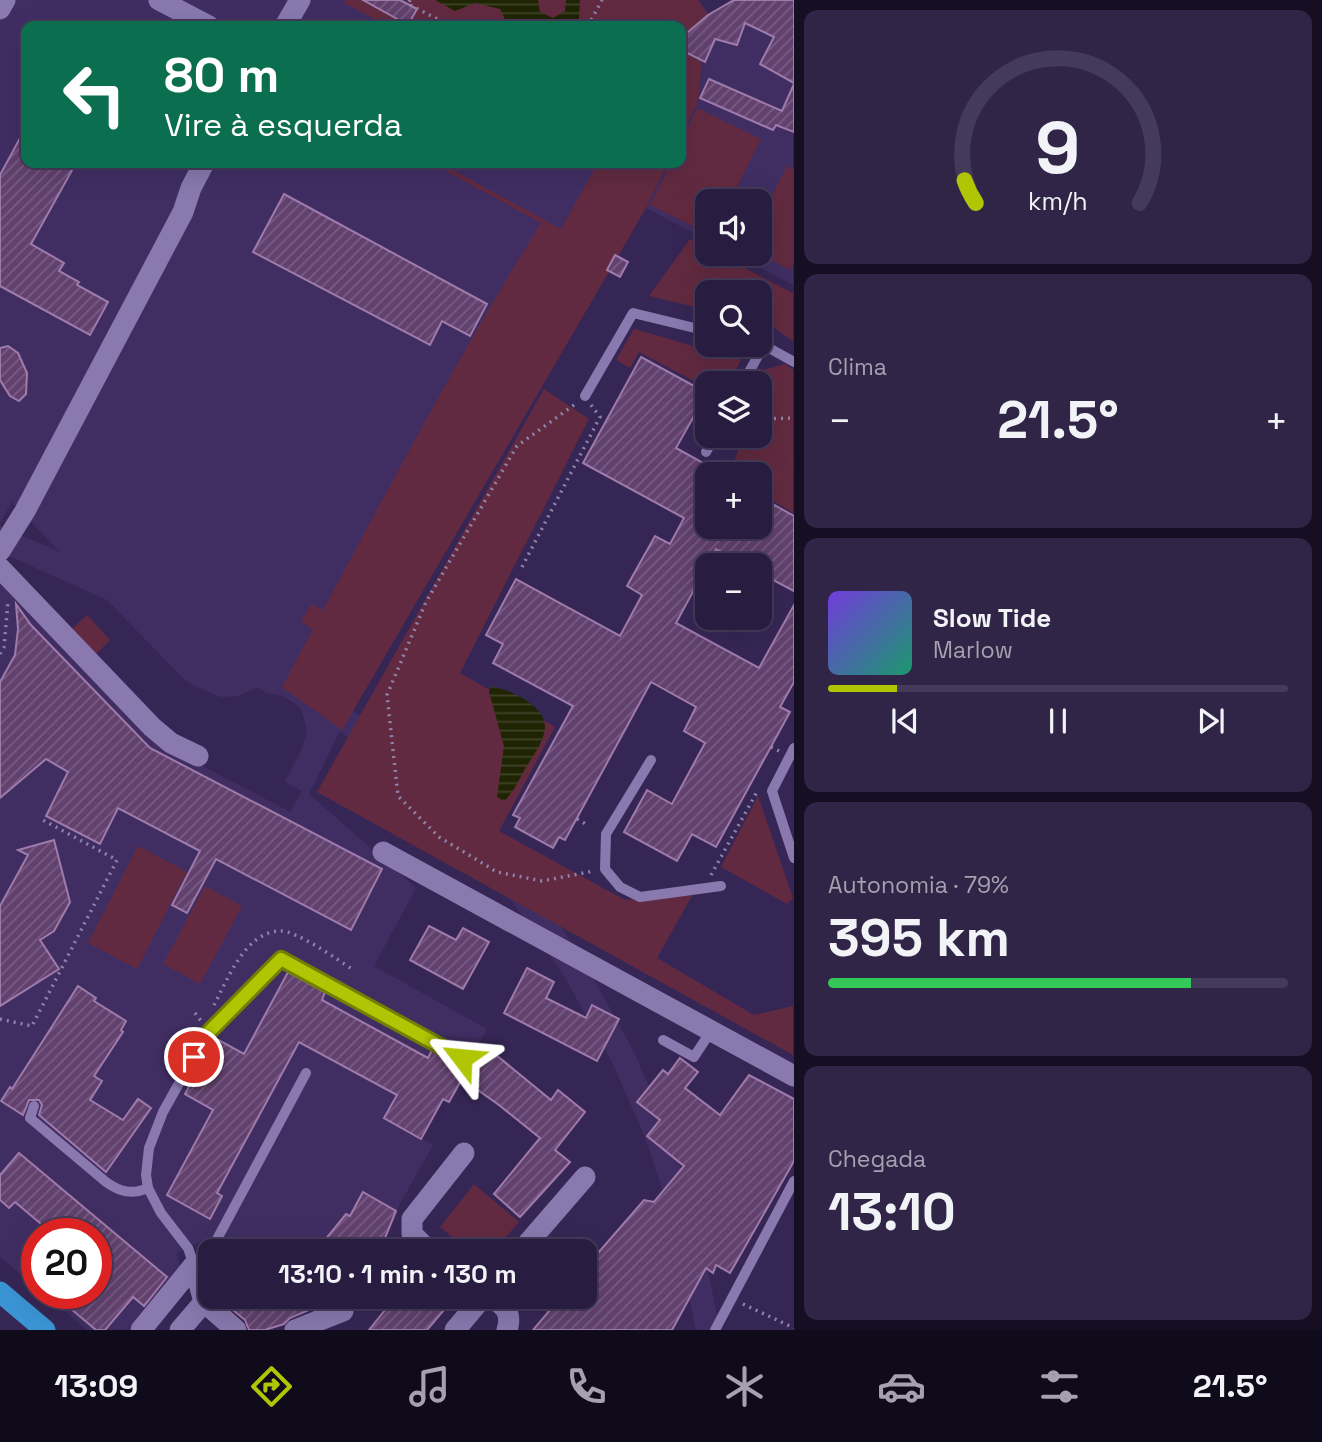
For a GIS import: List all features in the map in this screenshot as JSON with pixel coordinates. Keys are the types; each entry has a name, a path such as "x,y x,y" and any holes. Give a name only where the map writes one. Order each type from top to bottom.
{"main road":[{"path":"0,1292 46,1330"}],"street":[{"path":"0,9 5,0"},
{"path":"159,0 199,21"},
{"path":"288,21 299,0"},
{"path":"0,551 31,499 183,212 189,191 201,168"},
{"path":"0,568 152,727 172,743 198,756"},
{"path":"383,852 793,1076"},
{"path":"417,1239 412,1234 412,1219 464,1153"},
{"path":"531,1239 585,1177"},
{"path":"194,1265 198,1280"},
{"path":"141,1330 194,1265"},
{"path":"180,1330 198,1309"},
{"path":"212,1309 236,1330"},
{"path":"455,1330 473,1309"},
{"path":"505,1309 509,1319 507,1330"},
{"path":"295,1330 343,1311"}],"lane":[{"path":"585,396 633,313 695,328"},
{"path":"772,350 793,362"},
{"path":"706,452 708,448"},
{"path":"793,748 772,791 793,858"},
{"path":"651,760 606,834 605,869 620,887 640,897 721,886"},
{"path":"306,1073 216,1241 194,1265 188,1248 160,1213 148,1188 147,1162 153,1135 206,1035 281,959 462,1058"},
{"path":"663,1040 694,1057 712,1031"},
{"path":"34,1106 30,1118 106,1182 131,1193 148,1188"},
{"path":"717,1327 793,1181"}],"path":[{"path":"410,0 408,4 441,21"},
{"path":"591,21 602,0"},
{"path":"522,567 600,417 585,396 517,446 426,602 387,695 398,796 439,837 497,872 531,879 542,881 605,869"},
{"path":"772,419 793,418"},
{"path":"0,619 5,622 4,647 0,654"},
{"path":"704,888 760,785"},
{"path":"0,1019 32,1026 117,860 40,819"},
{"path":"577,819 589,826"},
{"path":"195,1013 204,1024"},
{"path":"717,1327 727,1329 741,1303 793,1328"}],"shaded area":[{"path":"0,0 698,0 709,14 731,0 793,0 793,285 757,266 772,266 772,189 695,189 695,234 646,208 666,168 686,168 686,127 698,102 702,63 686,54 686,21 21,21 21,168 613,168 350,708 392,741 561,927 585,963 634,1052 669,1132 699,1227 720,1330 696,1330 676,1233 646,1140 612,1062 564,976 512,901 376,760 340,731 309,794 416,888 374,966 487,1029 449,1102 443,1099 421,1138 433,1145 396,1211 363,1192 350,1216 346,1215 326,1239 198,1239 198,1243 177,1253 181,1268 129,1330 87,1330 62,1309 112,1309 112,1218 21,1218 21,1275 0,1257 0,577 157,742 290,812 302,791 285,782 303,746 307,730 302,712 296,704 282,696 266,693 257,687 238,696 221,697 194,686 107,600 0,552 0,526 60,552 12,502 0,523"},
{"path":"346,0 363,0 417,9 405,2 406,0 698,0 708,15 686,34 686,21 378,21 344,3"},
{"path":"435,0 538,0 540,12 553,18 565,11 566,0 580,0 577,21 506,21 500,9 475,3 455,11"},
{"path":"686,54 702,62 698,102 686,127"},
{"path":"697,108 761,139 736,189 695,189 695,227 650,205 668,168 686,168 686,131"},
{"path":"787,166 794,169 794,263 790,270 772,261 772,196"},
{"path":"451,168 561,229 595,168 666,168 646,208 342,730 282,687 313,629 301,622 311,604 323,610 456,367 541,223 444,170"},
{"path":"690,239 695,242 695,266 741,266 768,280 695,280 695,307 649,296"},
{"path":"772,282 793,293 793,341 773,327"},
{"path":"634,329 695,347 695,357 731,357 741,360 735,371 695,371 695,382 639,352 630,368 616,360"},
{"path":"785,364 793,370 793,513 772,500 772,462 734,462 739,448 772,448 772,371 760,371"},
{"path":"544,389 589,419 460,673 555,727 499,831 625,900 693,894 657,958 754,1015 793,1006 793,1055 317,792"},
{"path":"87,615 110,640 95,655 71,630"},
{"path":"491,686 526,700 540,712 545,728 537,749 504,801 497,797 504,746 489,692"},
{"path":"758,796 793,898 787,904 721,867"},
{"path":"138,846 187,872 137,969 88,943"},
{"path":"205,886 242,906 200,984 163,964"},
{"path":"474,1184 519,1222 504,1239 454,1239 440,1227"}],"building":[{"path":"363,0 400,0 417,9 410,21 401,21"},
{"path":"734,0 794,0 794,83 760,64 774,37 745,23 737,45 715,39 705,62 686,52 686,34 708,15"},
{"path":"709,79 782,111 794,84 794,132 776,125 773,130 700,98"},
{"path":"21,136 21,168 73,168 31,244 64,263 59,271 79,282 77,285 108,302 90,335 0,286 0,175"},
{"path":"284,194 487,304 470,336 442,321 430,345 253,252"},
{"path":"615,255 628,262 620,277 607,270"},
{"path":"8,346 18,353 27,373 26,394 19,401 10,396 0,380 0,348"},
{"path":"641,357 695,386 695,414 676,448 702,462 695,462 695,539 772,539 772,504 794,516 794,591 772,579 772,553 724,553 716,549 714,553 695,553 695,588 676,623 759,668 794,605 794,682 780,707 790,712 716,847 692,834 677,861 624,832 647,790 672,804 705,743 684,731 696,707 651,682 565,840 559,837 553,848 515,827 520,818 513,815 573,706 493,663 503,644 486,635 516,579 620,636 642,595 627,586 655,536 670,544 684,518 583,463"},
{"path":"16,604 31,625 150,748 382,869 351,930 216,859 187,913 172,905 200,851 118,808 100,844 46,816 68,772 46,759 0,798 0,682 15,655 18,629"},
{"path":"54,840 70,902 54,931 40,940 59,969 0,1006 0,906 28,855 18,850"},
{"path":"429,926 456,940 463,928 489,942 463,989 410,960"},
{"path":"527,968 554,982 546,998 586,1018 592,1005 619,1019 597,1061 504,1013"},
{"path":"288,972 325,992 322,1000 428,1058 432,1050 465,1068 472,1056 484,1062 490,1050 551,1100 558,1090 585,1112 555,1150 570,1162 520,1217 494,1194 540,1138 499,1105 462,1079 449,1102 443,1099 421,1139 384,1118 397,1095 299,1042 217,1193 222,1196 210,1219 167,1195 213,1110 185,1094 215,1038 244,1054"},
{"path":"78,986 96,998 94,1001 126,1021 121,1030 123,1032 94,1076 102,1081 90,1100 123,1120 138,1099 151,1108 106,1172 39,1115 42,1105 39,1100 29,1100 23,1115 1,1101 10,1087 12,1089"},
{"path":"680,1058 698,1072 685,1088 720,1115 749,1075 794,1099 794,1161 730,1273 716,1265 713,1273 706,1268 672,1330 533,1330 551,1309 597,1309 597,1254 644,1200 654,1202 684,1166 647,1136 660,1120 637,1102 663,1070 668,1074"},
{"path":"19,1153 97,1218 34,1218 15,1202 9,1208 0,1200 0,1175"},
{"path":"363,1192 396,1211 386,1239 326,1239 346,1214 350,1216"},
{"path":"112,1231 167,1277 144,1306 133,1297 105,1330 96,1330 71,1309 112,1309"},
{"path":"232,1309 311,1309 290,1318 284,1324 265,1330 249,1330 245,1320"},
{"path":"445,1309 427,1330 369,1330 385,1310"}],"route":[{"path":"194,1057 206,1035 281,959 462,1058"}]}
